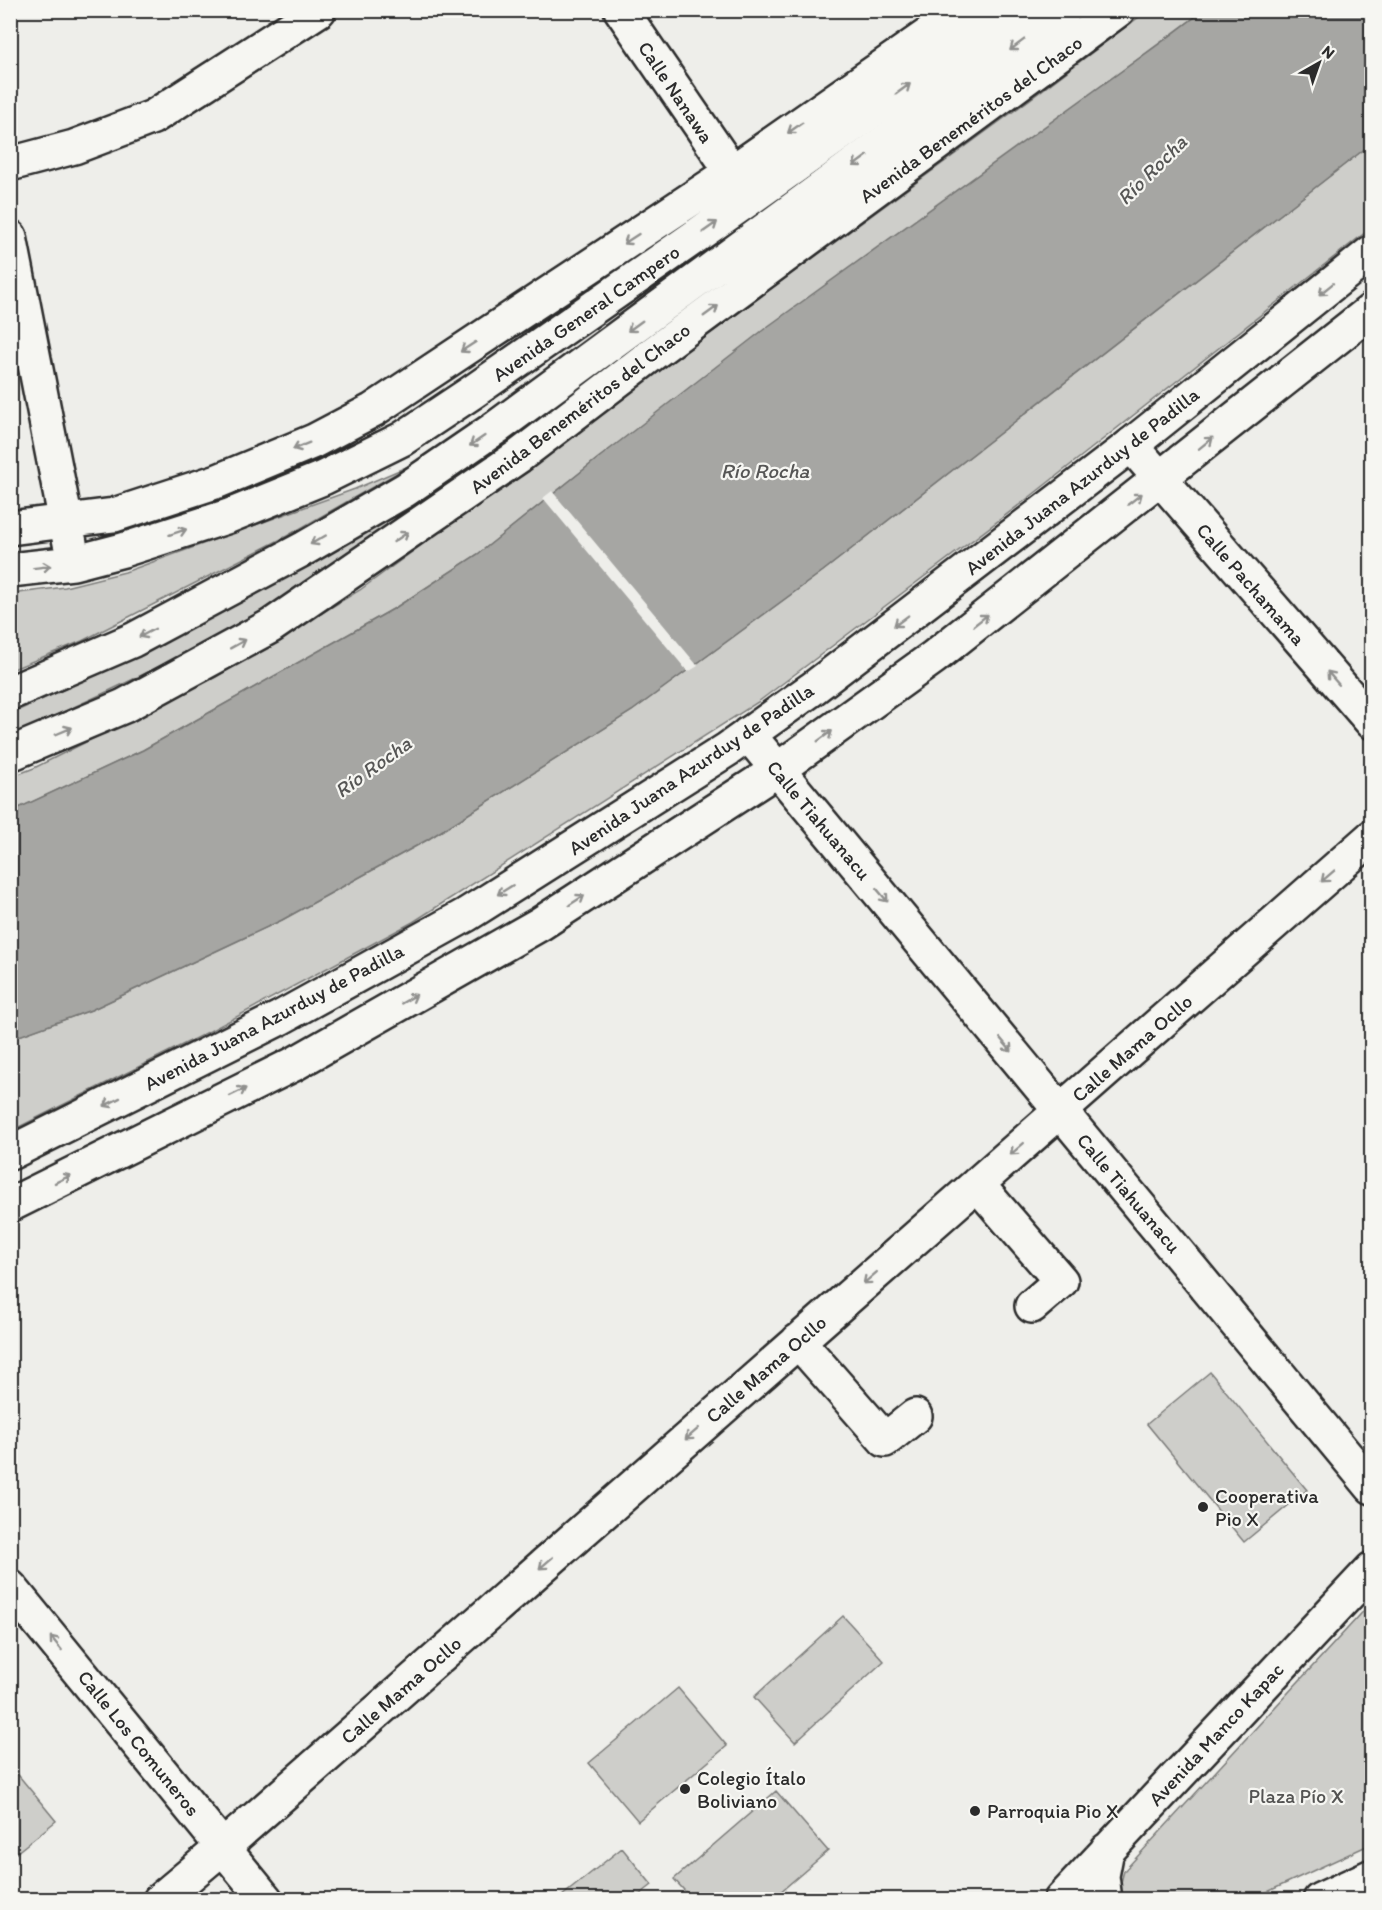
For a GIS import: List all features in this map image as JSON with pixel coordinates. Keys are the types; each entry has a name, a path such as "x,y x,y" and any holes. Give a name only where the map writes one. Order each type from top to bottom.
{"street":[{"path":"10,164 74,147 153,117 319,10"},
{"name":"Calle Nanawa","path":"621,10 732,172"},
{"name":"Avenida General Campero","path":"10,528 114,514 218,481 314,441 373,410 732,172 964,10"},
{"name":"Avenida General Campero","path":"10,570 73,563 123,550 229,516 323,478 402,439 720,219 1014,10"},
{"name":"Avenida Beneméritos del Chaco","path":"10,693 133,640 305,548 405,490 497,428 1064,10"},
{"name":"Avenida Beneméritos del Chaco","path":"10,754 124,706 271,626 519,456 655,352 1118,10"},
{"path":"10,237 73,563"},
{"name":"Avenida Juana Azurduy de Padilla","path":"10,1153 280,1018 456,921 728,749 812,689 1131,445 1371,252"},
{"path":"10,1205 294,1064 540,924 777,770 934,657 1371,310"},
{"name":"Calle Pachamama","path":"1131,445 1371,722"},
{"name":"Calle Tiahuanacu","path":"748,734 1371,1487"},
{"name":"Calle Mama Ocllo","path":"160,1899 223,1847 1371,837"},
{"path":"977,1184 1060,1281 1032,1306"},
{"path":"798,1341 885,1440 915,1416"},
{"name":"Avenida Manco Kapac","path":"1061,1899 1371,1569"},
{"name":"Calle Los Comuneros","path":"10,1587 266,1899"},
{"path":"1105,1899 1102,1876 1107,1850"},
{"path":"1320,1899 1371,1876"}],"green space":[{"path":"1147,11 1203,11 597,459 478,554 395,608 143,750 11,812 11,777 34,768 216,677 360,590"},
{"path":"1371,144 1371,228 1031,496 758,702 413,922 210,1031 11,1131 10,1039 91,1010 282,920 427,840 632,711 823,571"},
{"path":"411,465 287,536 82,641 11,670 11,594 65,587 125,572 355,489"},
{"path":"417,504 317,576 232,628 122,685 11,735 10,714 165,640"},
{"path":"1210,1372 1307,1490 1244,1542 1147,1424"},
{"name":"Plaza Pío X","path":"1371,1603 1371,1844 1252,1899 1120,1900 1118,1893 1124,1871"},
{"path":"843,1616 884,1661 795,1742 754,1697"},
{"path":"678,1688 727,1746 638,1821 589,1763"},
{"path":"10,1765 56,1821 11,1857 10,1857"},
{"path":"776,1791 828,1851 772,1899 692,1899 674,1879"},
{"path":"622,1848 652,1885 634,1899 565,1899 562,1896"}],"water":[{"name":"Río Rocha","path":"1203,11 1371,11 1371,144 823,571 632,711 427,840 282,920 91,1010 11,1039 10,812 143,750 395,608 478,554 767,327"}],"pier":[{"path":"552,491 698,666 688,672 543,498"}],"place":[{"name":"Cooperativa Pio X","path":"1203,1507"},
{"name":"Colegio Ítalo Boliviano","path":"685,1789"},
{"name":"Parroquia Pio X","path":"975,1811"}]}
